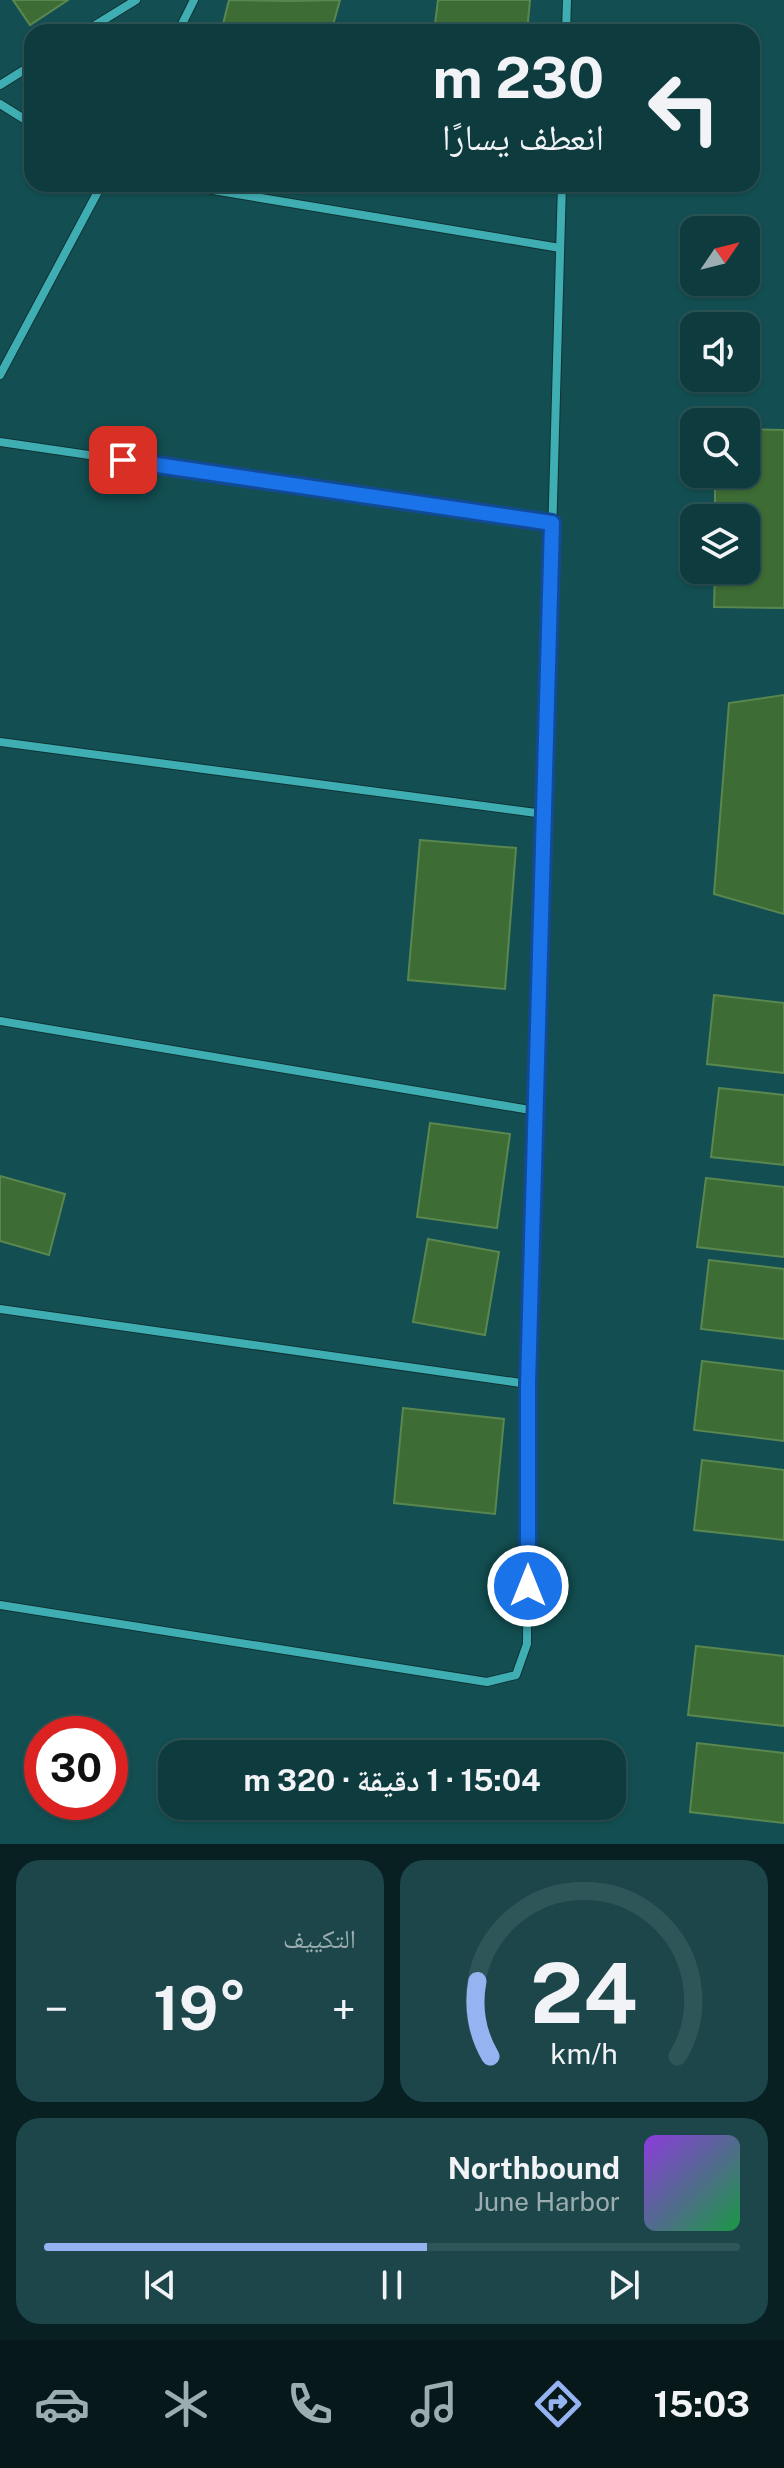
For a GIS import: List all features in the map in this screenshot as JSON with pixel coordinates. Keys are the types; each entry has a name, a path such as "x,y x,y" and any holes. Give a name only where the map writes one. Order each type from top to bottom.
{"street":[{"path":"97,24 136,0"},
{"path":"182,24 194,0"},
{"path":"566,24 567,0"},
{"path":"0,85 24,70"},
{"path":"0,104 24,119"},
{"path":"0,375 98,192"},
{"path":"225,192 560,248"},
{"path":"0,1605 487,1682 516,1675 527,1644 528,1384 562,192"},
{"path":"0,442 552,523"},
{"path":"0,742 544,814"},
{"path":"0,1021 536,1111"},
{"path":"0,1309 528,1384"}],"building":[{"path":"13,0 68,0 32,24"},
{"path":"229,0 340,0 333,24 223,24"},
{"path":"438,0 530,0 528,24 435,24"},
{"path":"760,429 784,430 784,608 714,607 715,584 760,584 760,504 715,504 715,488 760,488"},
{"path":"784,695 784,914 714,894 729,703"},
{"path":"420,840 516,848 505,989 408,980"},
{"path":"714,995 784,1003 784,1073 707,1064"},
{"path":"719,1088 784,1095 784,1165 711,1157"},
{"path":"430,1123 510,1134 497,1228 417,1217"},
{"path":"0,1176 65,1194 49,1255 0,1241"},
{"path":"706,1178 784,1187 784,1257 697,1247"},
{"path":"428,1239 499,1252 485,1335 413,1322"},
{"path":"709,1260 784,1269 784,1339 701,1329"},
{"path":"702,1361 784,1371 784,1441 694,1430"},
{"path":"403,1408 504,1419 495,1514 394,1503"},
{"path":"702,1460 784,1470 784,1540 694,1530"},
{"path":"696,1646 784,1656 784,1726 688,1715"},
{"path":"697,1743 784,1753 784,1823 690,1812"}],"route":[{"path":"123,460 552,523 528,1384 528,1586"}]}
